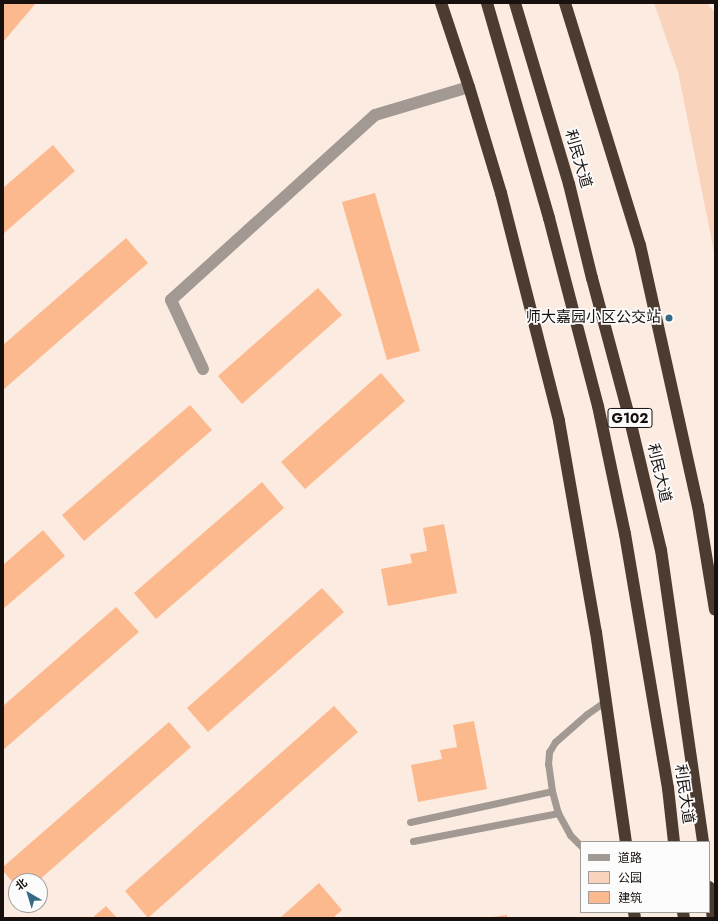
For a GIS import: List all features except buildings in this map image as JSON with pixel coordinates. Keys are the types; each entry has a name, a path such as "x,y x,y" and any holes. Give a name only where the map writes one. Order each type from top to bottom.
{"highway":[{"path":"441,3 501,193 559,421 596,632 626,841"},
{"name":"利民大道","path":"487,3 549,218 598,406 625,534 666,781 674,841"},
{"name":"利民大道","path":"515,3 569,184 629,416 661,550 703,841"},
{"path":"565,3 640,245 698,506 715,610"},
{"path":"710,895 713,918"}],"street":[{"path":"203,369 171,300 375,115 469,88"}],"lane":[{"path":"580,845 570,835 558,813 552,791 548,764 549,752 555,742 587,714 606,700"},
{"path":"410,822 552,791"},
{"path":"413,841 558,813"}],"green space":[{"path":"654,3 707,3 715,13 715,257 678,72"}],"place":[{"name":"师大嘉园小区公交站","path":"669,318"}]}
